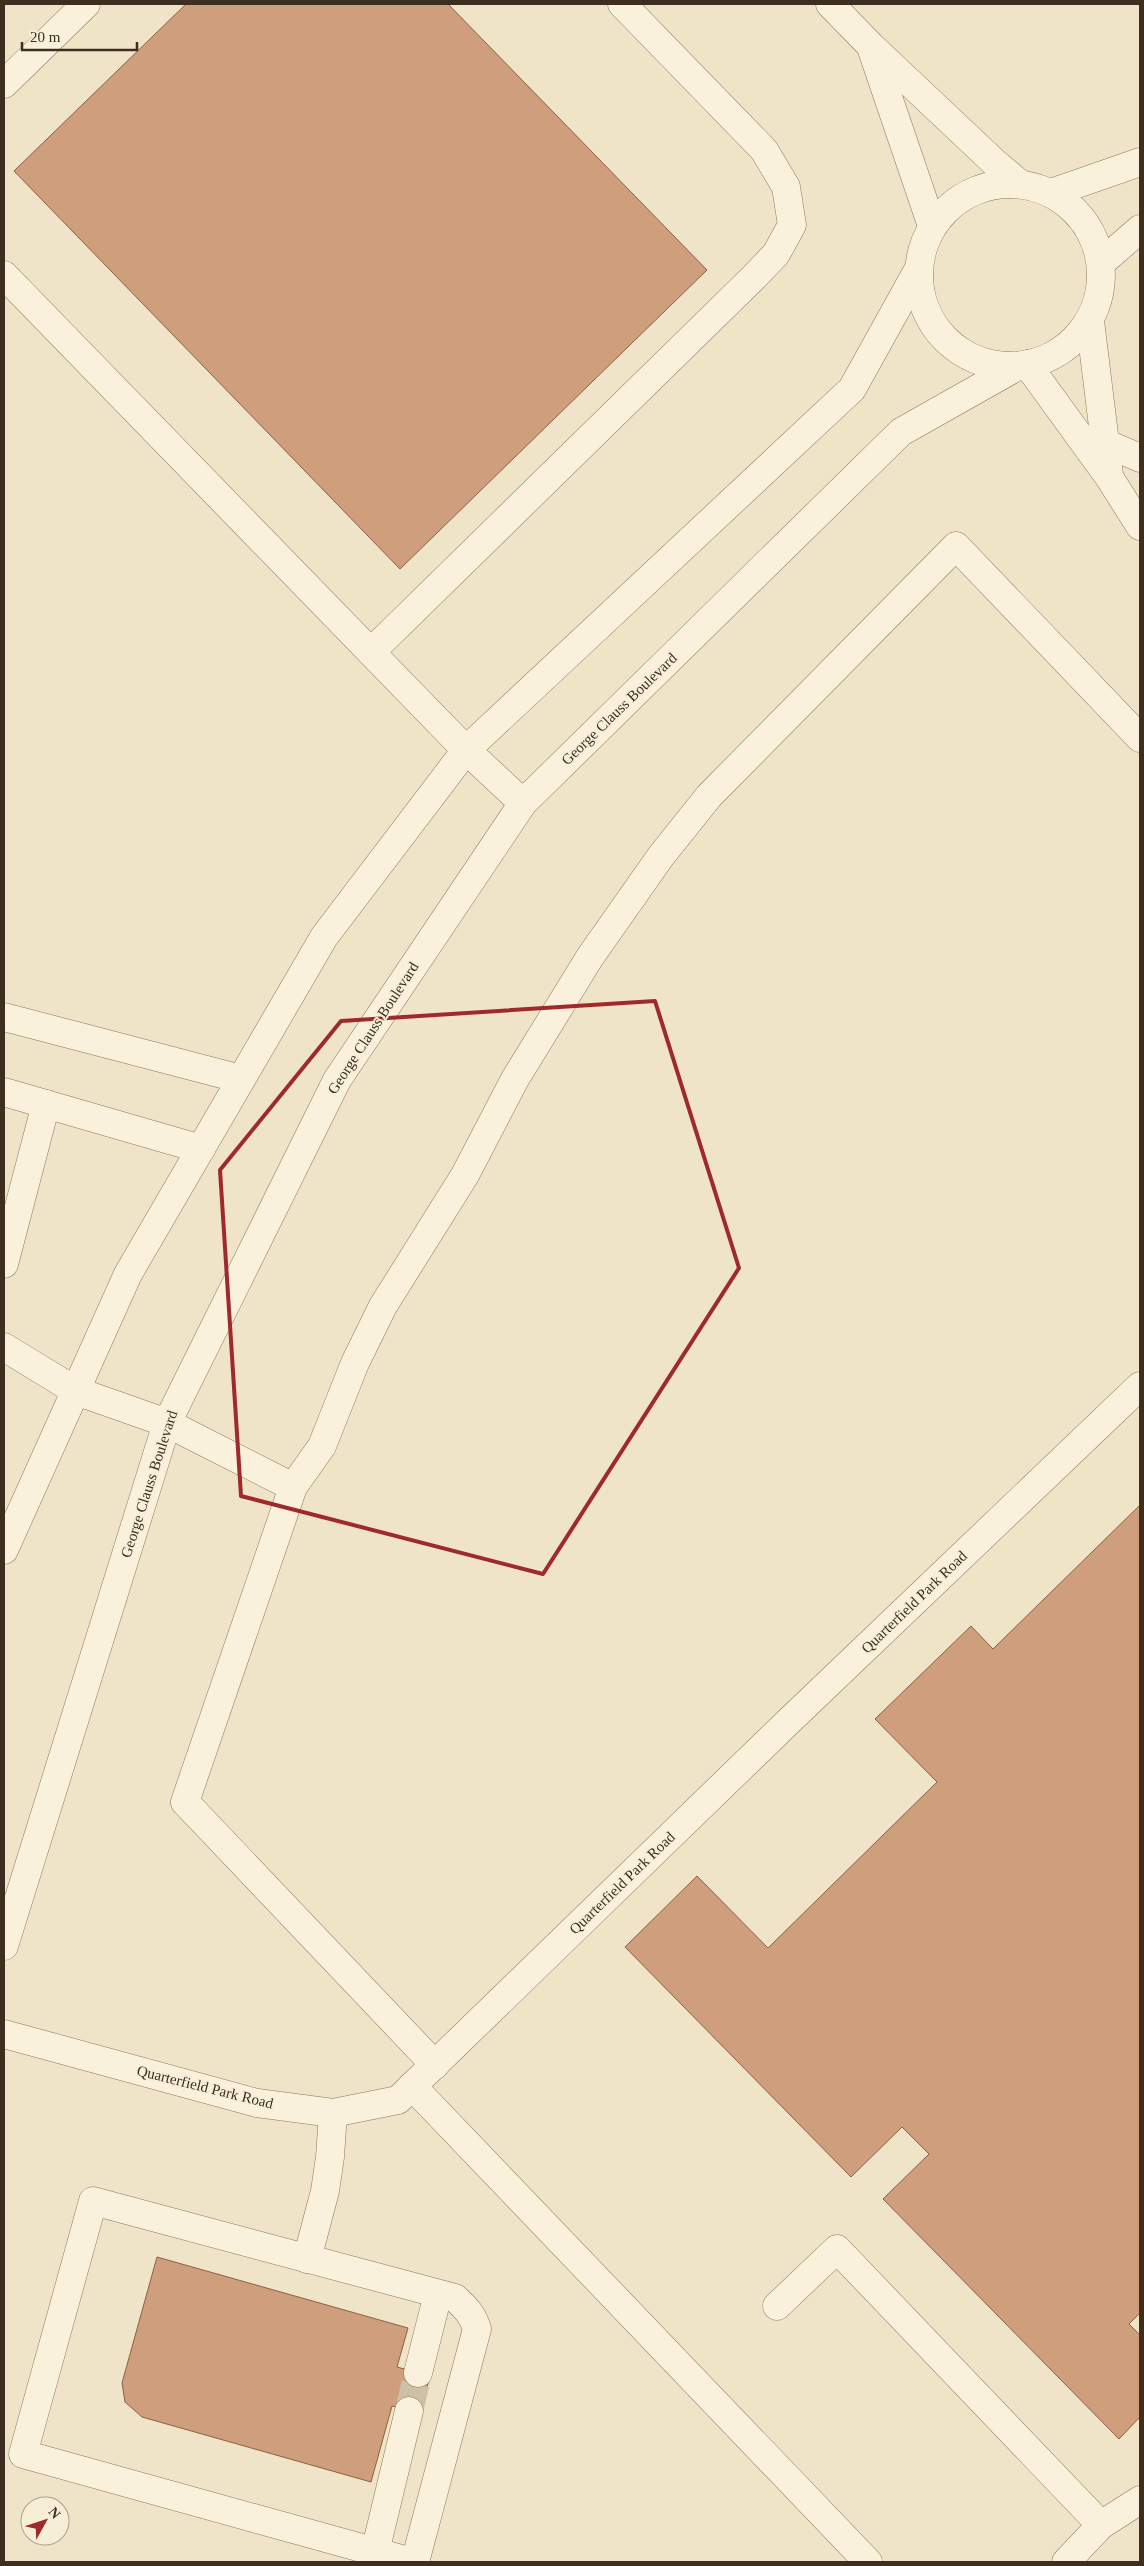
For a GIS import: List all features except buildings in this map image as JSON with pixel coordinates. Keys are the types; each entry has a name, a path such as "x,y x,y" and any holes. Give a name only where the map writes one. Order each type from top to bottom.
{"street":[{"path":"4,84 86,4"},
{"path":"371,652 766,265 776,254 792,225 786,187 764,150 622,4"},
{"path":"830,4 871,46 994,162 1020,184"},
{"path":"871,46 932,226"},
{"path":"1051,193 1140,162"},
{"path":"4,1550 128,1274 324,938 466,750 852,389 918,270 932,226 953,203 981,188 1020,184 1051,193 1072,207 1091,232 1101,263 1100,291 1090,320 1069,345 1049,358 1022,365 978,361 950,344 937,330 922,302 918,270"},
{"path":"1101,263 1140,230"},
{"path":"4,275 466,750 523,803"},
{"path":"1090,320 1109,477"},
{"path":"1022,365 1109,477 1140,526"},
{"name":"George Clauss Boulevard","path":"4,1946 167,1423 336,1080 523,803 901,432 1022,365"},
{"path":"1105,443 1140,458"},
{"path":"435,2065 185,1802 292,1487 322,1446 355,1362 383,1306 465,1175 515,1079 590,957 661,856 709,796 956,546 1140,738"},
{"path":"4,1017 242,1079"},
{"path":"4,1092 201,1149"},
{"path":"4,1264 46,1104"},
{"path":"4,1347 76,1391 167,1423 292,1487"},
{"name":"Quarterfield Park Road","path":"4,2034 257,2103 333,2113 398,2100 794,1715 1140,1386"},
{"path":"412,2086 868,2562"},
{"path":"307,2259 325,2190 330,2158 333,2113"},
{"path":"94,2201 438,2294 455,2298 473,2317 477,2329 413,2562 14,2451 94,2201"},
{"path":"777,2306 837,2249 1101,2524"},
{"path":"418,2373 438,2294"},
{"path":"375,2552 409,2411"},
{"path":"1066,2562 1101,2524 1140,2500"}],"highlighted area":[{"path":"655,1001 739,1268 543,1574 241,1496 220,1170 341,1021"}],"tunnel":[{"path":"409,2411 418,2373"}]}
